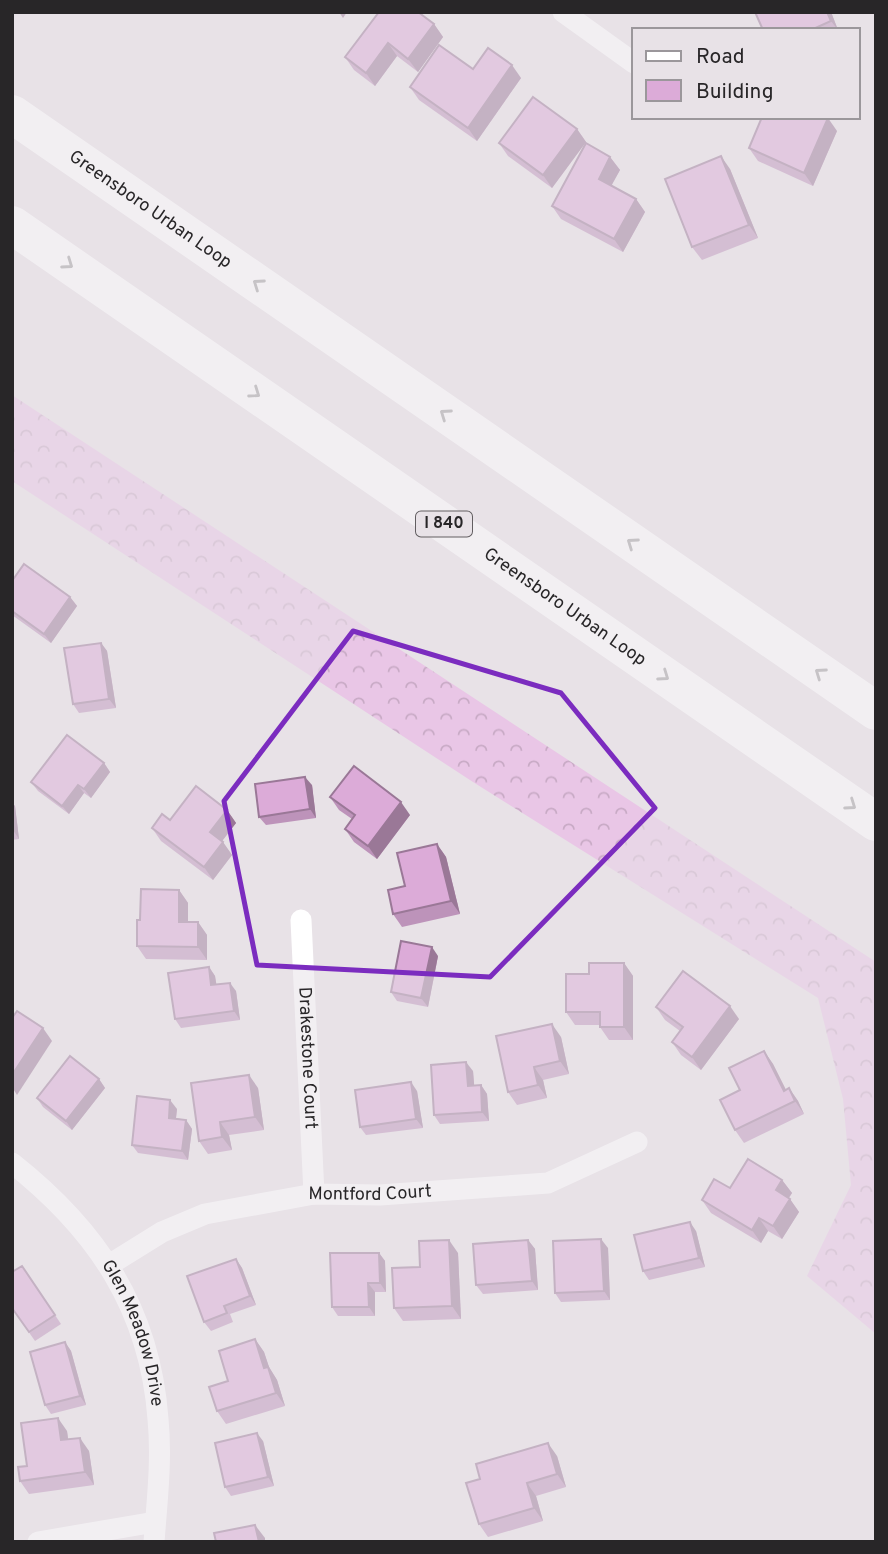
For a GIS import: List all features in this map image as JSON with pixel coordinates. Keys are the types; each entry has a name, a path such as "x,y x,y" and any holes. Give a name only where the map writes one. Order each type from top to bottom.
{"highway":[{"name":"Greensboro Urban Loop","path":"12,114 876,711"},
{"name":"Greensboro Urban Loop","path":"12,225 876,822"}],"street":[{"path":"563,12 632,62"},
{"name":"Drakestone Court","path":"301,920 314,1194"},
{"name":"Montford Court","path":"109,1265 162,1232 205,1214 314,1194 380,1195 548,1183 637,1142"},
{"name":"Glen Meadow Drive","path":"12,1163 46,1189 81,1226 109,1265 131,1306 146,1345 155,1382 159,1421 155,1532"},
{"path":"38,1542 155,1532"}],"highlighted area":[{"path":"353,631 561,693 655,808 490,977 257,965 224,801"}],"green space":[{"path":"12,395 876,962 876,1334 807,1276 851,1185 843,1099 818,998 473,782 12,481"}],"building":[{"path":"379,12 418,12 434,24 408,59 388,43 366,73 345,57"},
{"path":"755,12 827,12 831,21 815,28 762,28"},
{"path":"439,45 473,69 488,48 512,65 468,128 410,87"},
{"path":"533,97 577,129 543,175 499,143"},
{"path":"761,119 828,119 804,173 749,148"},
{"path":"586,143 610,157 599,179 636,199 614,239 552,206"},
{"path":"721,156 749,225 692,247 665,179"},
{"path":"24,564 70,597 44,634 12,611 12,581"},
{"path":"101,643 109,699 73,704 64,648"},
{"path":"67,735 104,763 84,789 78,785 62,806 31,782"},
{"path":"354,766 401,802 368,846 345,829 355,815 330,797"},
{"path":"305,777 310,809 259,817 255,784"},
{"path":"196,786 227,810 210,832 223,842 204,867 152,828 162,814 170,820"},
{"path":"437,844 451,901 393,914 388,890 405,886 397,853"},
{"path":"141,889 179,890 179,922 198,922 198,947 137,946"},
{"path":"401,941 432,947 421,998 391,992"},
{"path":"589,963 624,963 624,1027 600,1027 600,1012 566,1012 566,974 589,974"},
{"path":"209,967 211,985 230,983 234,1011 175,1019 168,973"},
{"path":"683,971 730,1006 692,1057 672,1042 683,1027 656,1007"},
{"path":"17,1011 43,1028 12,1075 12,1018"},
{"path":"552,1024 560,1061 534,1067 538,1085 508,1092 496,1036"},
{"path":"764,1051 784,1091 789,1088 795,1101 735,1130 720,1100 740,1090 729,1068"},
{"path":"70,1056 99,1079 66,1121 37,1098"},
{"path":"466,1062 468,1086 481,1085 482,1112 434,1115 431,1065"},
{"path":"249,1075 255,1117 220,1122 222,1137 199,1141 191,1083"},
{"path":"411,1082 416,1119 360,1127 355,1090"},
{"path":"137,1096 170,1100 169,1118 186,1120 182,1151 132,1145"},
{"path":"748,1159 782,1180 776,1190 790,1199 773,1226 759,1218 752,1230 702,1200 714,1179 730,1188"},
{"path":"690,1222 699,1258 643,1271 634,1235"},
{"path":"601,1239 604,1291 555,1293 553,1241"},
{"path":"449,1240 452,1306 394,1308 392,1268 420,1267 419,1241"},
{"path":"528,1240 532,1281 476,1285 473,1244"},
{"path":"330,1253 379,1253 380,1283 368,1283 369,1307 332,1307"},
{"path":"236,1259 250,1296 224,1306 227,1313 204,1322 187,1276"},
{"path":"22,1266 55,1315 29,1332 12,1308 12,1272"},
{"path":"255,1339 264,1368 268,1367 276,1393 217,1411 209,1387 228,1381 219,1351"},
{"path":"65,1342 80,1396 45,1405 30,1352"},
{"path":"58,1418 61,1440 80,1438 85,1472 20,1481 18,1467 27,1466 21,1423"},
{"path":"257,1433 268,1477 225,1487 215,1443"},
{"path":"548,1443 557,1474 527,1483 534,1508 479,1524 466,1483 480,1479 476,1464"},
{"path":"255,1525 259,1542 216,1542 214,1533"}]}
